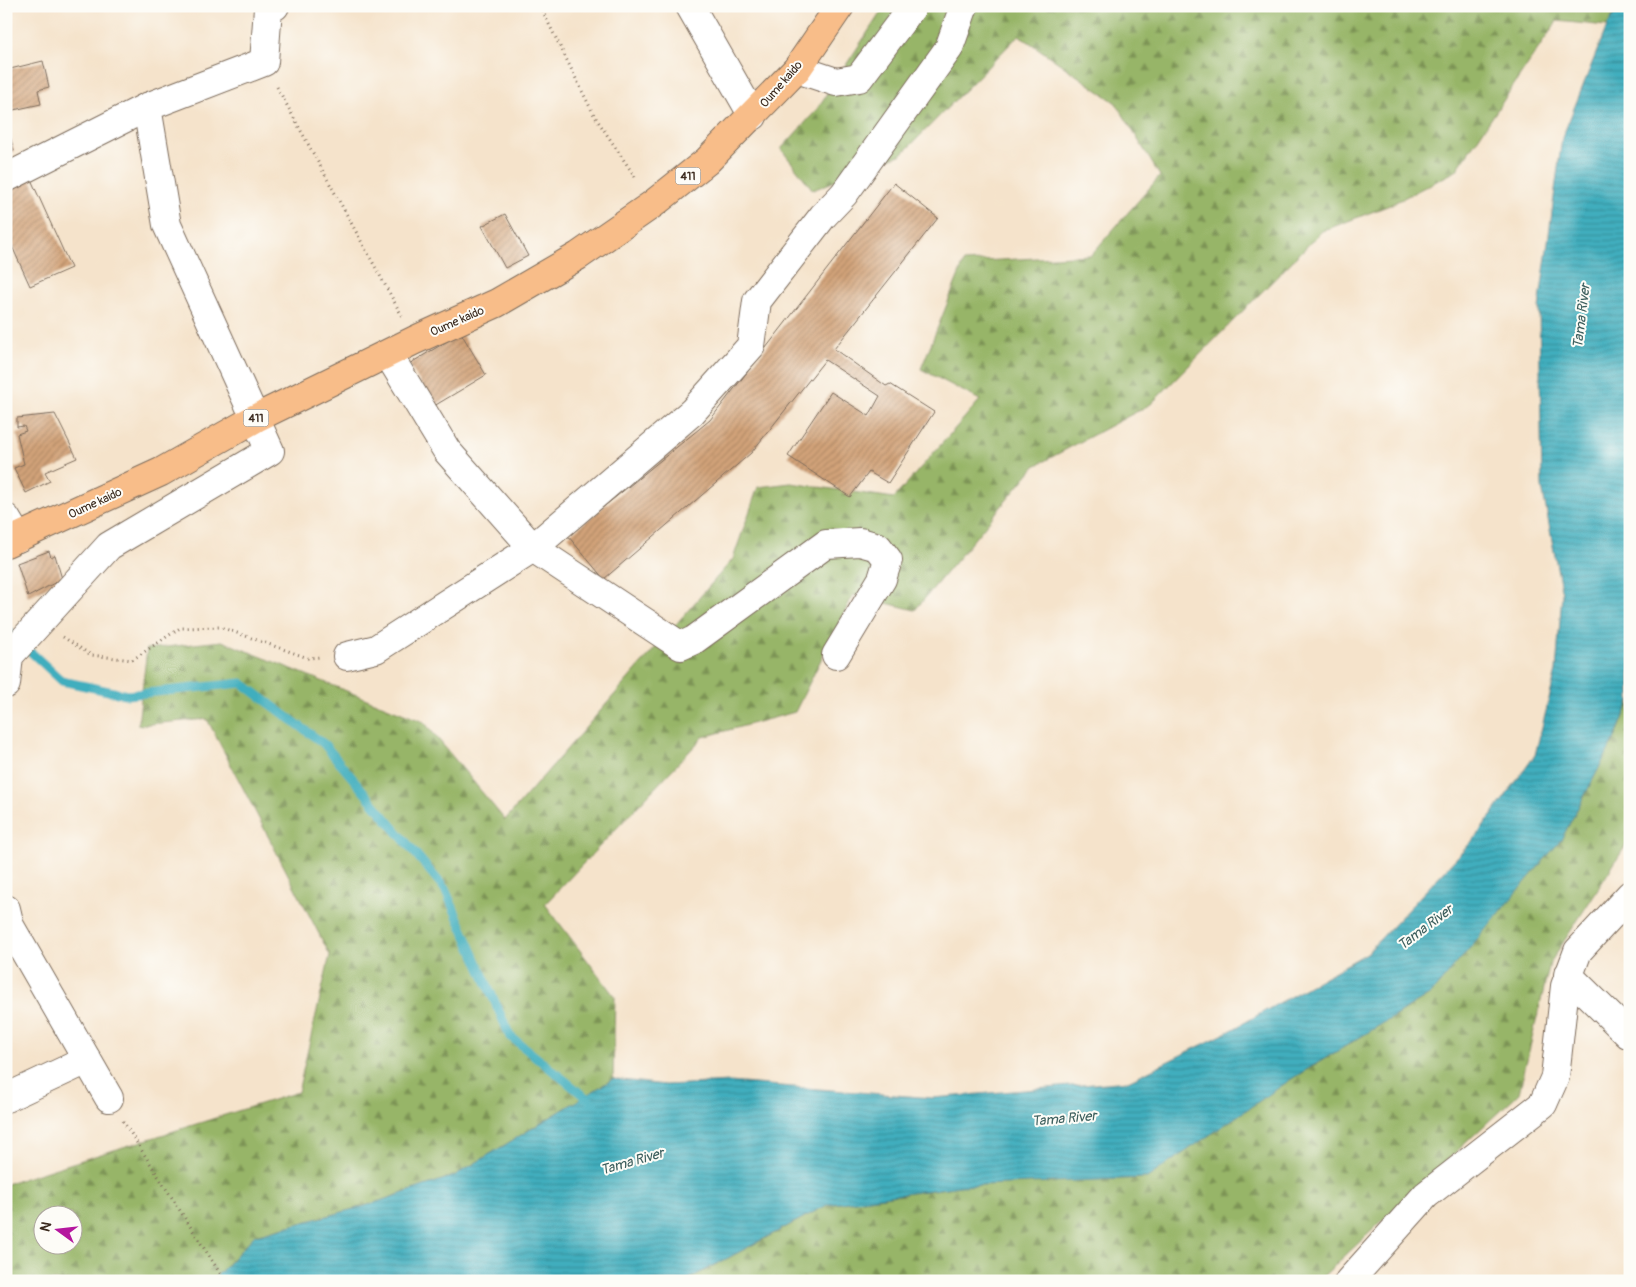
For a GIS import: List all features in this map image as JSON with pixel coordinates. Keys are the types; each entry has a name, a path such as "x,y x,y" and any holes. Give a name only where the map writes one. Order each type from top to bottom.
{"highway":[{"name":"Oume kaido","path":"10,533 161,472 256,418 415,340 497,303 570,261 653,204 707,161 797,69 840,6"}],"street":[{"path":"6,178 147,106 264,62 268,8 275,6"},
{"path":"690,6 753,116"},
{"path":"797,69 836,82 859,78 913,6"},
{"path":"347,656 376,649 533,548 692,412 751,346 757,301 823,216 844,194 949,48 964,6"},
{"path":"6,684 7,666 41,622 109,546 270,450 167,225 147,106"},
{"path":"388,354 447,450 533,548 681,646 694,640 826,544 860,542 878,547 888,560 882,579 836,655"},
{"path":"1349,1281 1426,1195 1542,1104 1555,1078 1568,975 1578,951 1630,895"},
{"path":"6,909 10,926 109,1098"},
{"path":"1568,975 1628,1034"},
{"path":"6,1098 87,1060"}],"path":[{"path":"540,6 594,115 653,204"},
{"path":"264,62 415,340"},
{"path":"41,622 91,656 132,660 180,628 220,627 308,658 347,656"},
{"path":"109,1098 225,1281"}],"green space":[{"path":"885,6 1619,6 1607,26 1557,21 1456,171 1390,205 1322,231 1151,404 1035,466 915,610 853,595 795,712 703,737 545,904 615,997 613,1079 454,1176 365,1206 255,1235 212,1281 6,1281 6,1184 298,1092 330,955 207,719 138,725 147,649 222,641 424,722 505,820 733,559 758,487 791,483 894,498 980,400 921,369 964,262 1091,255 1160,176 1116,103 1019,35 902,154 813,190 781,149 815,112"},
{"path":"1630,701 1630,839 1550,963 1519,1093 1318,1281 685,1281 827,1205 960,1186 1293,1078 1431,994 1616,736"}],"water":[{"name":"Tama River","path":"1619,6 1630,6 1630,701 1616,736 1561,840 1431,994 1293,1078 1147,1178 960,1186 827,1205 685,1281 212,1281 255,1235 365,1206 454,1176 613,1079 665,1085 730,1082 933,1098 1128,1081 1228,1032 1367,953 1476,837 1535,755 1556,671 1562,594 1542,487 1539,308 1562,138 1607,26"}],"building":[{"path":"43,61 49,87 38,90 41,104 9,111 6,97 6,70"},
{"path":"6,121 14,151 6,153"},
{"path":"29,175 71,268 30,286 6,233 6,186"},
{"path":"894,183 938,218 834,349 886,386 890,384 934,412 888,483 869,472 850,497 788,456 831,392 869,416 880,396 825,360 751,453 604,579 568,536 710,420"},
{"path":"505,214 528,256 505,268 482,226"},
{"path":"461,333 486,375 434,406 409,364"},
{"path":"55,414 77,458 45,472 50,481 26,493 14,468 24,464 17,434 26,431 24,426 17,427 17,418"},
{"path":"49,551 51,557 55,555 62,579 28,597 17,563"}],"waterway":[{"path":"6,629 62,681 127,695 242,683 324,744 445,889 510,1036 594,1104"}]}
